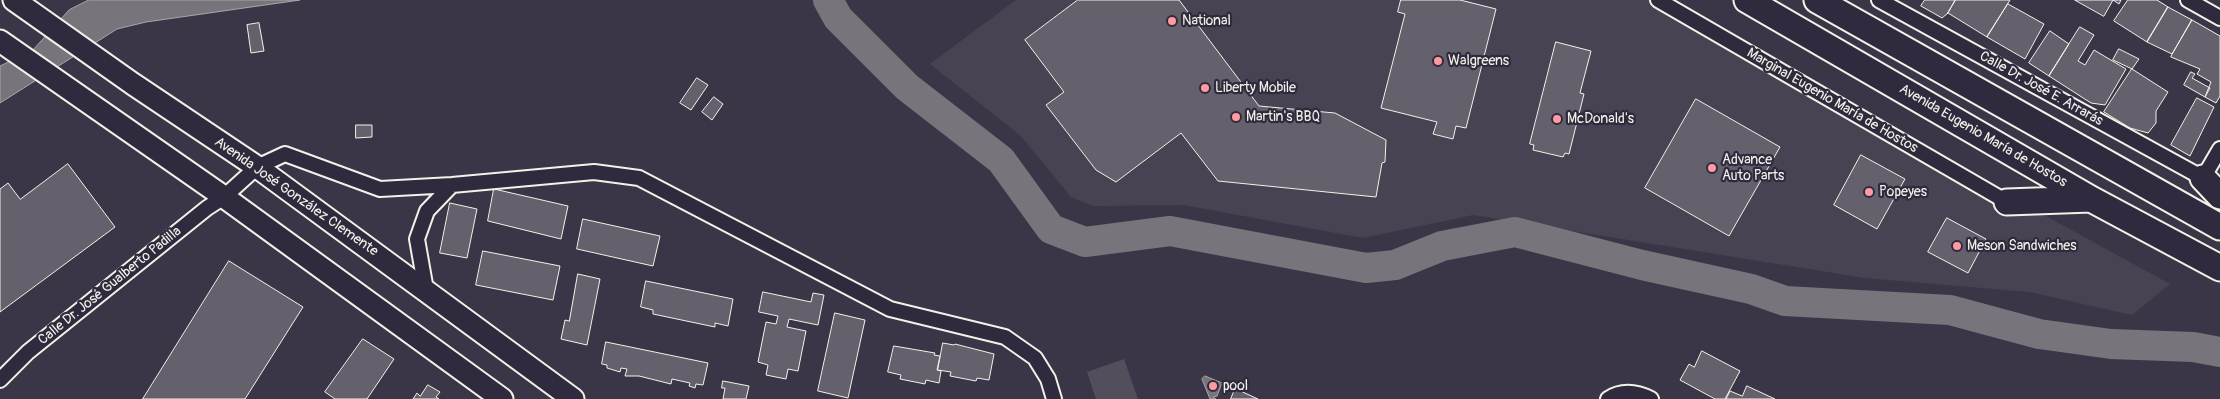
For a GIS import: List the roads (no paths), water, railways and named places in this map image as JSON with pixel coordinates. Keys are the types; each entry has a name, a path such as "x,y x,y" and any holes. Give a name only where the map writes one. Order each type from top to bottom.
{"highway":[{"name":"Avenida Eugenio María de Hostos","path":"1747,0 2091,199 2220,268"},
{"path":"1817,0 2220,227"},
{"path":"2203,178 2220,196"},
{"path":"2007,202 2091,199"}],"main road":[{"name":"Avenida José González Clemente","path":"14,0 133,84 257,167 573,399"},
{"path":"0,41 224,197 502,399"}],"street":[{"name":"Marginal Eugenio María de Hostos","path":"1658,0 2007,202"},
{"name":"Calle Dr. José E. Arrarás","path":"1879,0 2203,178"},
{"path":"2188,0 2220,18"},
{"path":"2203,178 2220,149"},
{"name":"Calle Dr. José Gualberto Padilla","path":"0,380 36,346 206,208 224,197 257,167 285,154 380,189 452,185 594,172 639,178 890,309 1005,337 1036,358 1048,379 1054,399"},
{"path":"426,290 417,239 427,211 452,185"},
{"path":"1610,398 1636,392 1651,399"}],"waterway":[{"path":"828,0 838,18 907,87 1001,160 1051,229 1085,242 1170,231 1366,268 1395,265 1442,246 1515,232 1642,265 1751,289 1785,301 1950,310 2039,334 2111,344 2193,347 2220,352"}],"place":[{"name":"National","path":"1172,21"},
{"name":"Walgreens","path":"1438,61"},
{"name":"Liberty Mobile","path":"1205,88"},
{"name":"Martin's BBQ","path":"1236,117"},
{"name":"McDonald's","path":"1557,119"},
{"name":"Advance Auto Parts","path":"1712,168"},
{"name":"Popeyes","path":"1869,192"},
{"name":"Meson Sandwiches","path":"1957,246"},
{"name":"pool","path":"1213,386"}]}
